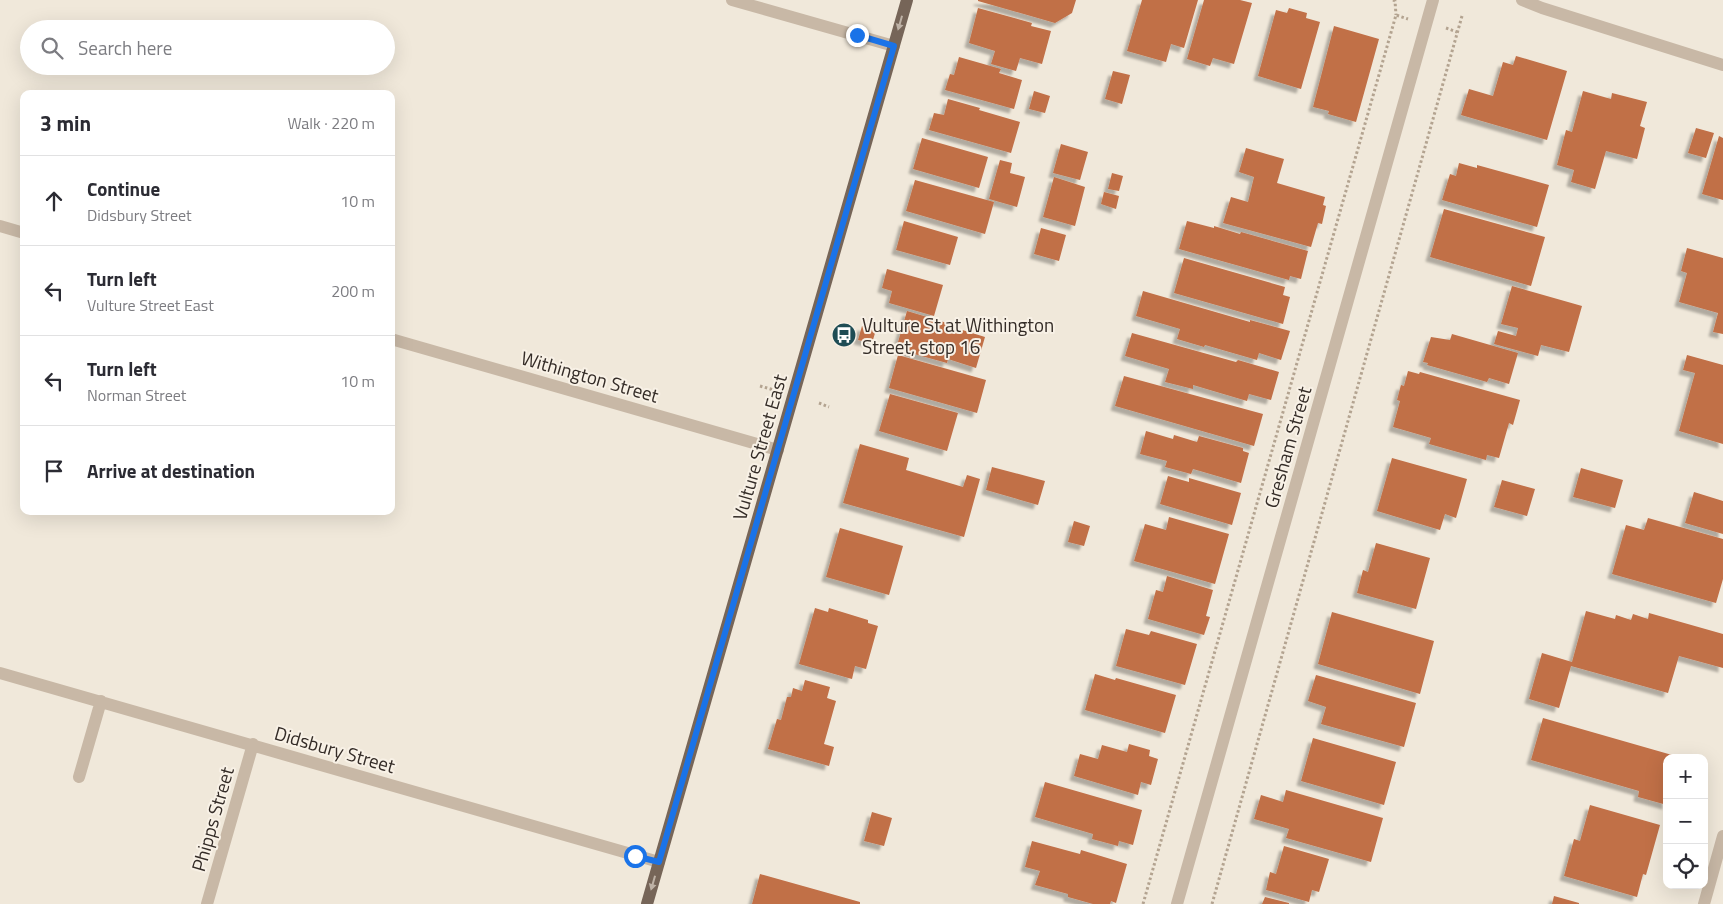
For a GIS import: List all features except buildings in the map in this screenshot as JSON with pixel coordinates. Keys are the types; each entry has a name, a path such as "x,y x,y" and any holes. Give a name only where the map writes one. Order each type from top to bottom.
{"main road":[{"name":"Vulture Street East","path":"648,904 906,0"}],"street":[{"path":"732,0 894,46"},
{"name":"Gresham Street","path":"1177,904 1434,0"},
{"path":"1522,0 1723,65"},
{"path":"0,226 20,232"},
{"name":"Withington Street","path":"395,340 778,450"},
{"name":"Didsbury Street","path":"0,673 659,862"},
{"path":"79,777 101,701"},
{"name":"Phipps Street","path":"207,904 253,744"},
{"path":"1704,904 1723,836"}],"path":[{"path":"1143,904 1396,15 1395,1 1393,0"},
{"path":"1396,15 1407,18"},
{"path":"1212,904 1462,16"},
{"path":"1448,29 1457,32"},
{"path":"760,386 774,390"},
{"path":"819,403 829,407"}],"place":[{"name":"Vulture St at Withington Street, stop 16","path":"844,335"}],"route":[{"path":"635,856 659,862 894,46 857,35"}]}
